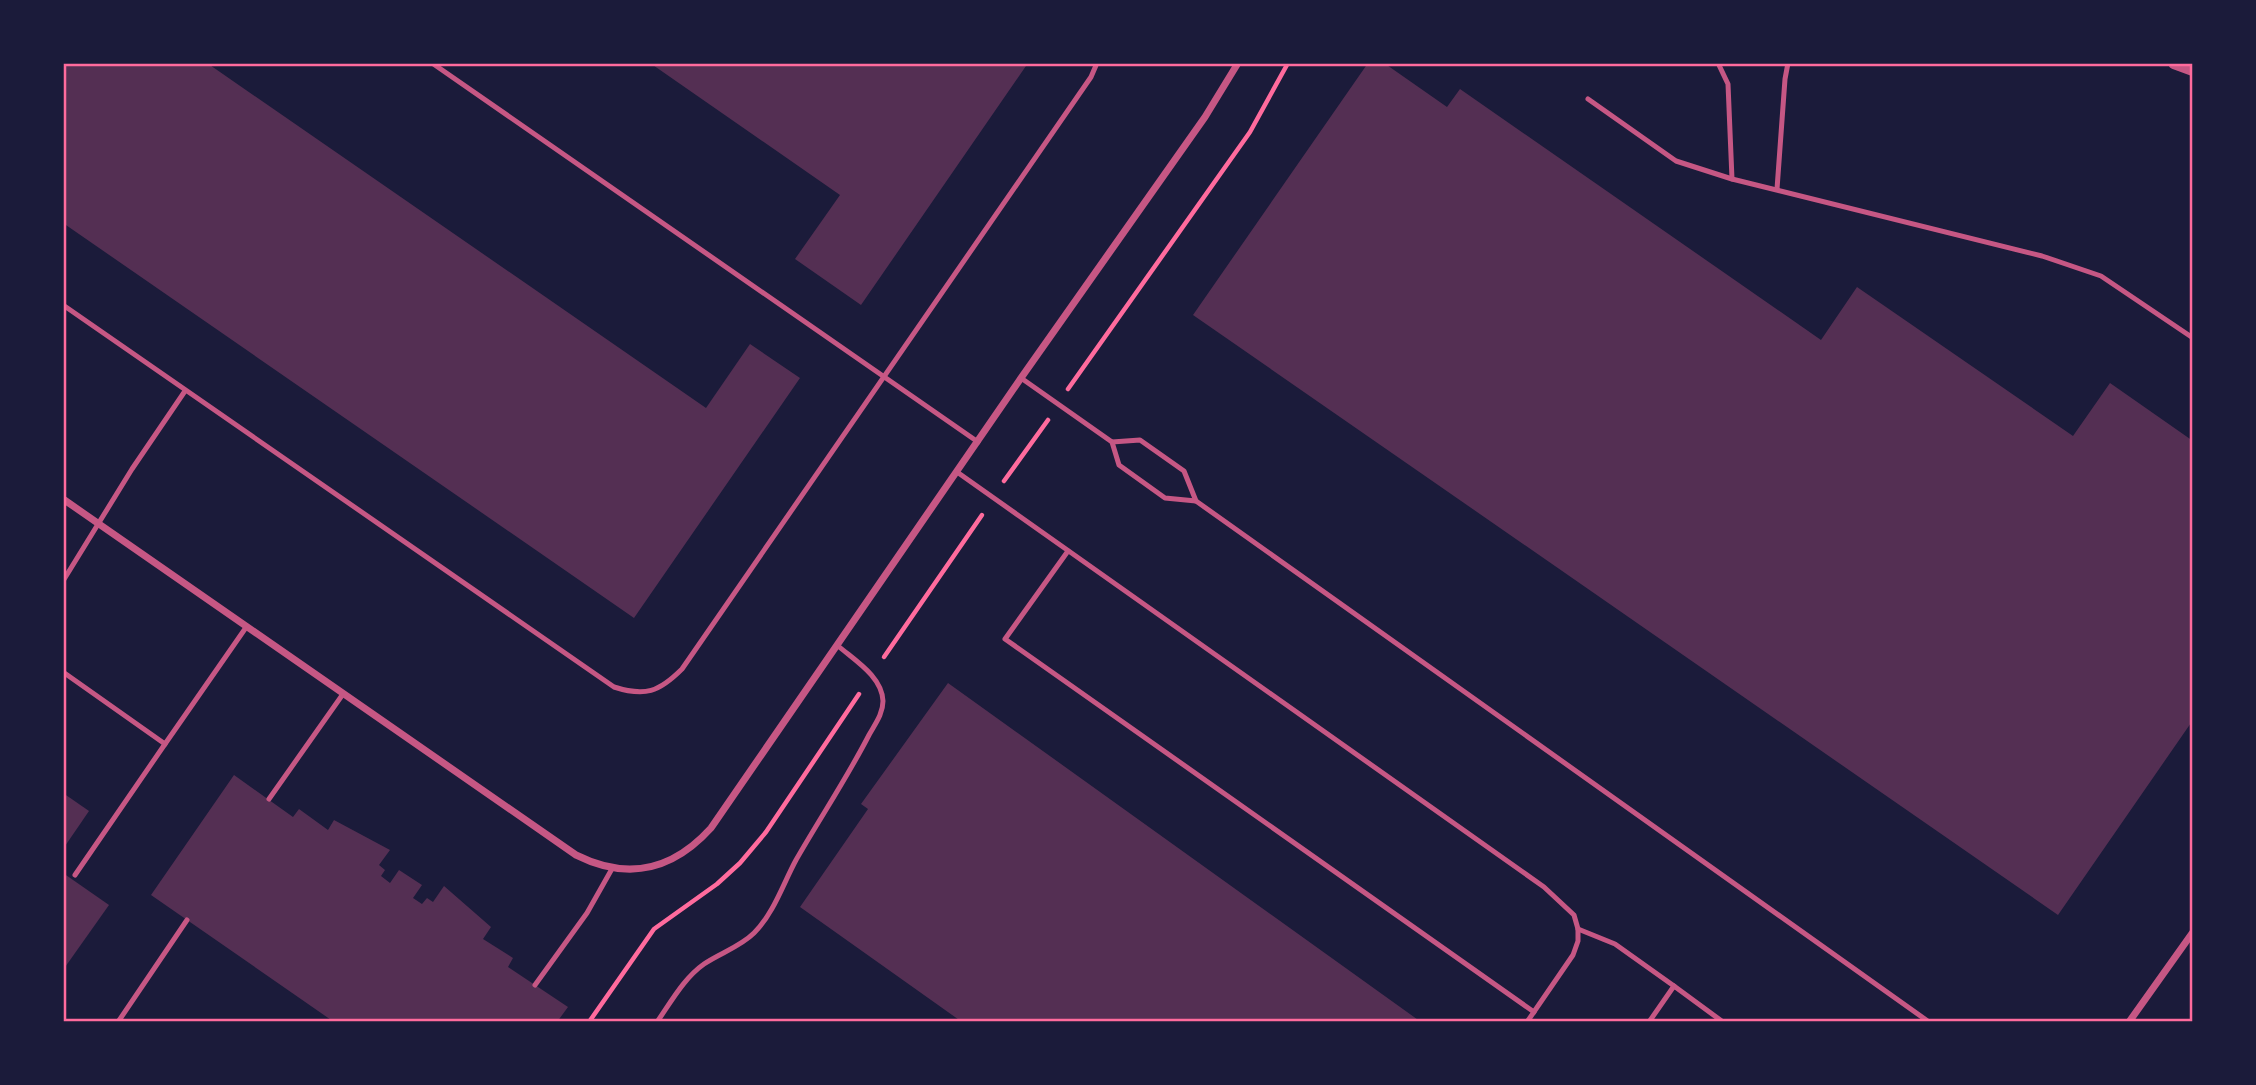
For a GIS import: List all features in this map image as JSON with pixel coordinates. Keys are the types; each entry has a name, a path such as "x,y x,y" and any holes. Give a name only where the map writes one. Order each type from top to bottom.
{"street":[{"path":"63,499 566,848 587,860 613,867 663,864 681,855 705,835 1205,117 1238,63"},
{"path":"2174,63 2193,70"},
{"path":"2129,1022 2193,932"}],"lane":[{"path":"432,63 978,442"},
{"path":"63,304 614,687 645,693 659,688 682,669 1091,77 1097,63"},
{"path":"1718,63 1728,84 1732,179"},
{"path":"1777,189 1788,63"},
{"path":"1588,99 1676,161 1732,179 2082,267 2114,283 2193,338"},
{"path":"1021,378 1112,442 1119,466 1165,498 1196,501 1929,1022"},
{"path":"63,581 131,468 186,391"},
{"path":"1112,442 1140,440 1173,463 1184,471 1196,501"},
{"path":"957,472 1544,887 1570,909 1578,929 1578,942 1573,955 1527,1022"},
{"path":"1068,551 1005,639 1534,1013"},
{"path":"75,875 247,626"},
{"path":"657,1022 689,978 703,965 747,940 756,931 782,890 795,861 861,752 880,715 883,703 881,688 865,669 837,645"},
{"path":"63,672 165,744"},
{"path":"269,799 343,694"},
{"path":"536,985 587,913 613,867"},
{"path":"118,1022 187,920"},
{"path":"1578,929 1615,944 1723,1022"},
{"path":"1648,1022 1674,986"}],"path":[{"path":"1100,344 1250,132 1288,63"},
{"path":"1007,478 1027,449"},
{"path":"884,657 981,517"},
{"path":"589,1022 654,929 717,884 740,863 779,814 855,699"}],"building":[{"path":"63,63 207,63 706,408 750,344 800,378 634,618 63,223"},
{"path":"650,63 1028,63 861,305 795,259 840,195"},
{"path":"1368,63 1384,63 1447,107 1460,89 1821,340 1857,287 2073,436 2110,383 2193,441 2193,720 2058,915 1193,315"},
{"path":"948,683 1421,1022 962,1022 800,907 868,809 861,804"},
{"path":"234,775 293,817 299,809 328,830 334,820 390,850 379,865 385,870 381,876 390,883 399,870 422,885 413,898 422,904 427,898 433,902 444,886 491,927 483,939 513,958 508,967 568,1007 557,1022 334,1022 151,895"},
{"path":"63,793 89,811 63,849"},
{"path":"63,873 109,905 63,970"}]}
